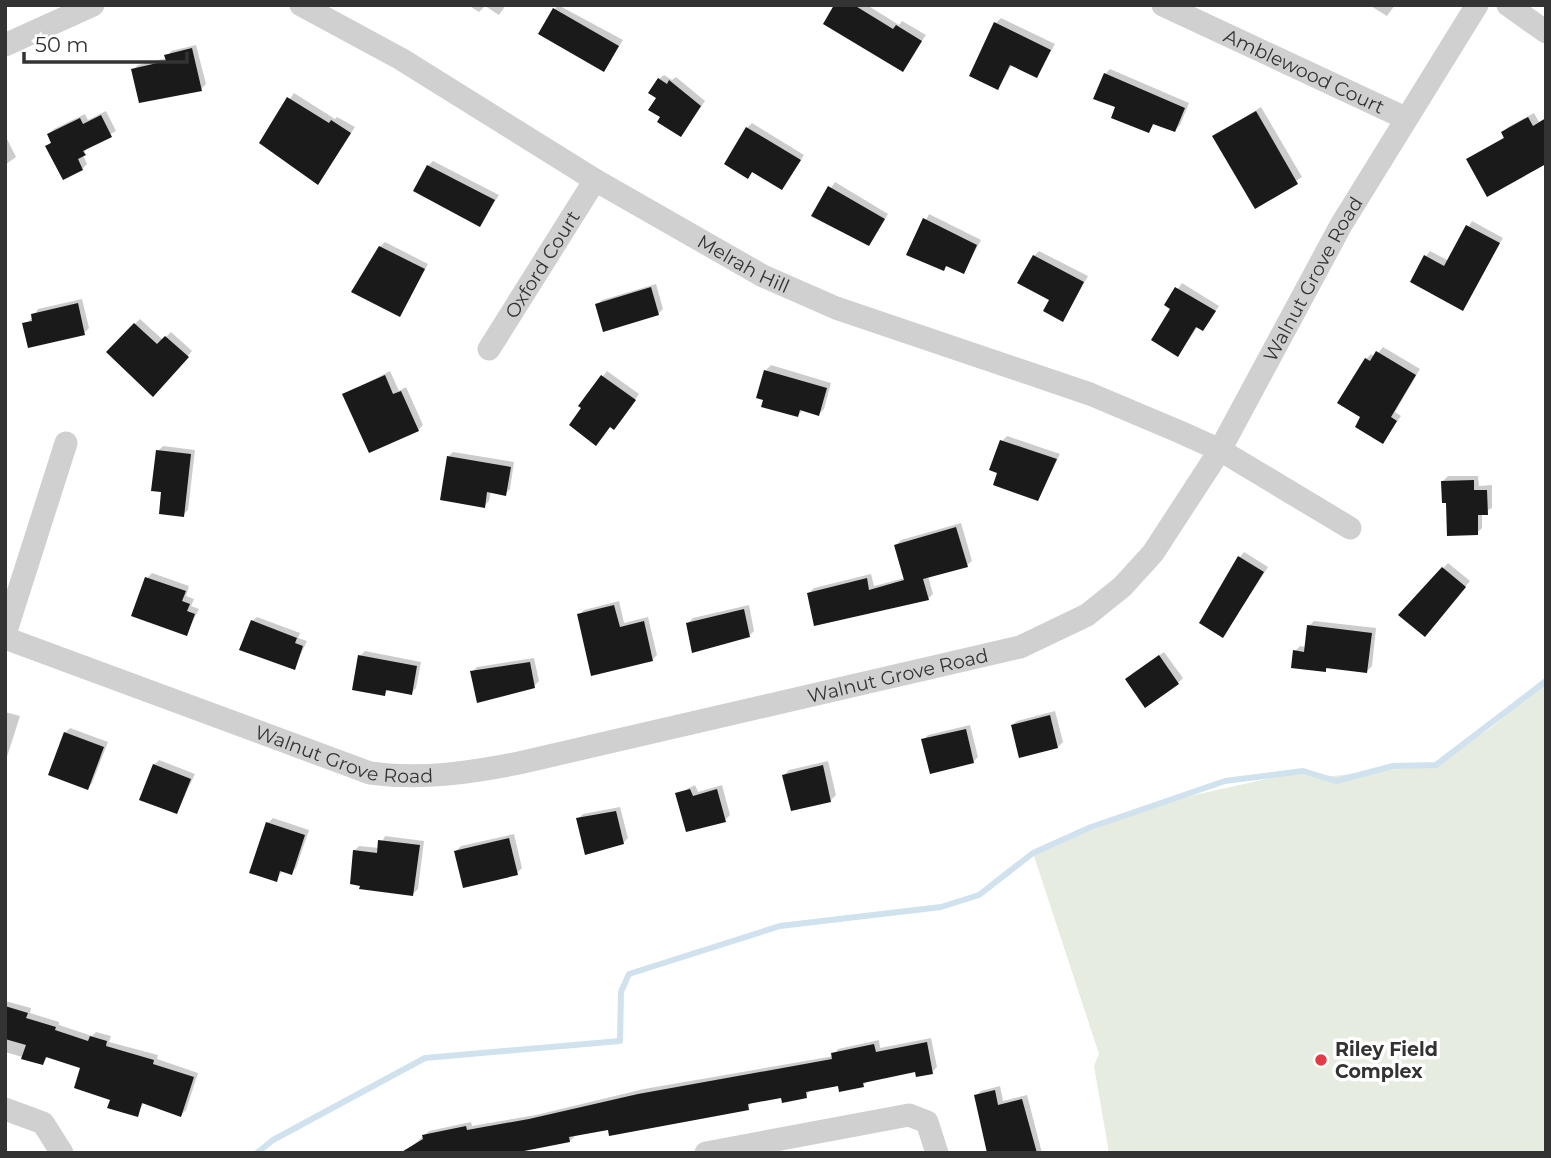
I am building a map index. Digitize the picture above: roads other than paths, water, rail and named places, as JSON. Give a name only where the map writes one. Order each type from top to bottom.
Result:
[{"type":"street","points":[[5,45],[93,5]]},
{"type":"street","name":"Melrah Hill","points":[[301,5],[401,58],[595,180],[763,276],[824,302],[1090,394],[1220,450],[1350,528]]},
{"type":"street","name":"Amblewood Court","points":[[1164,5],[1405,118]]},
{"type":"street","name":"Walnut Grove Road","points":[[5,636],[370,773],[399,777],[478,771],[1020,647],[1048,636],[1087,615],[1122,587],[1153,552],[1220,450],[1341,225],[1477,5]]},
{"type":"street","points":[[1508,5],[1546,32]]},
{"type":"street","name":"Oxford Court","points":[[489,349],[595,180]]},
{"type":"street","points":[[5,636],[66,443]]},
{"type":"street","points":[[5,1109],[43,1123],[62,1153]]},
{"type":"street","points":[[706,1153],[909,1115],[927,1122],[937,1153]]},
{"type":"waterway","points":[[257,1153],[273,1140],[425,1058],[620,1041],[621,992],[629,974],[780,926],[941,907],[979,895],[1033,853],[1091,827],[1225,781],[1303,771],[1336,781],[1393,766],[1436,765],[1546,681]]},
{"type":"place","name":"Riley Field Complex","points":[[1321,1060]]}]
